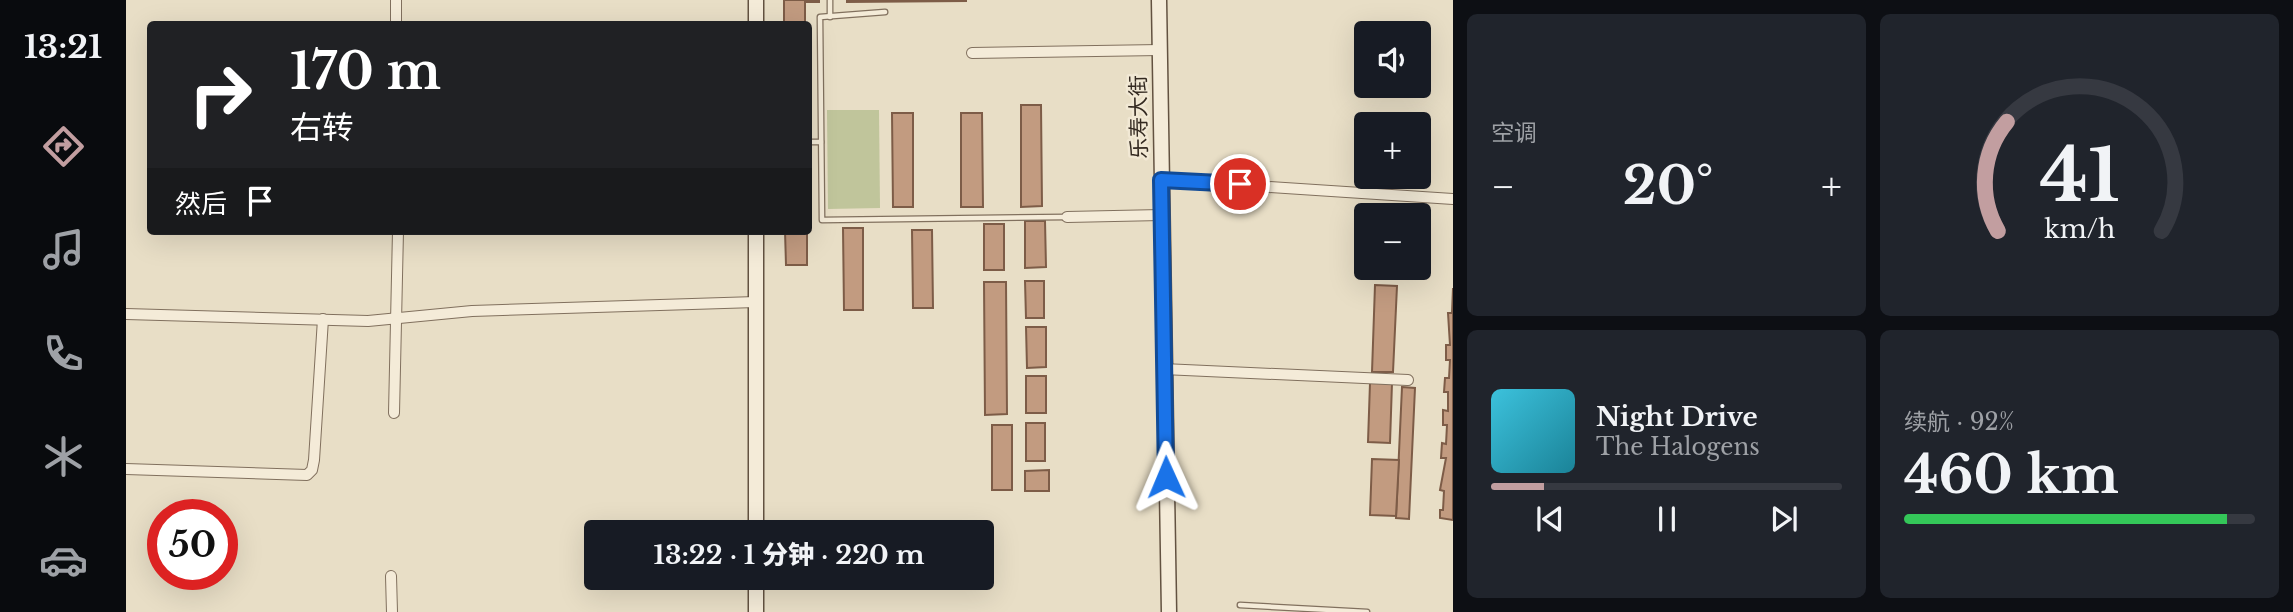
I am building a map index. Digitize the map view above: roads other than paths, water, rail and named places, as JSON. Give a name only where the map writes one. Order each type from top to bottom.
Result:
[{"type":"main road","points":[[756,0],[756,21]]},
{"type":"main road","name":"乐寿大街","points":[[1159,0],[1169,612]]},
{"type":"main road","points":[[756,235],[756,520]]},
{"type":"main road","points":[[756,590],[756,612]]},
{"type":"street","points":[[396,0],[396,21]]},
{"type":"street","points":[[972,53],[1160,50]]},
{"type":"street","points":[[1161,180],[1453,199]]},
{"type":"street","points":[[1067,217],[1161,215]]},
{"type":"street","points":[[394,413],[398,235]]},
{"type":"street","points":[[126,314],[395,319],[472,311],[756,302]]},
{"type":"street","points":[[126,469],[307,475],[313,470],[323,319]]},
{"type":"street","points":[[1163,369],[1408,380]]},
{"type":"street","points":[[391,576],[392,612]]},
{"type":"lane","points":[[830,0],[830,16]]},
{"type":"lane","points":[[885,12],[820,17],[822,220],[1067,217]]},
{"type":"lane","points":[[812,142],[821,142]]},
{"type":"lane","points":[[1240,606],[1367,612]]}]
